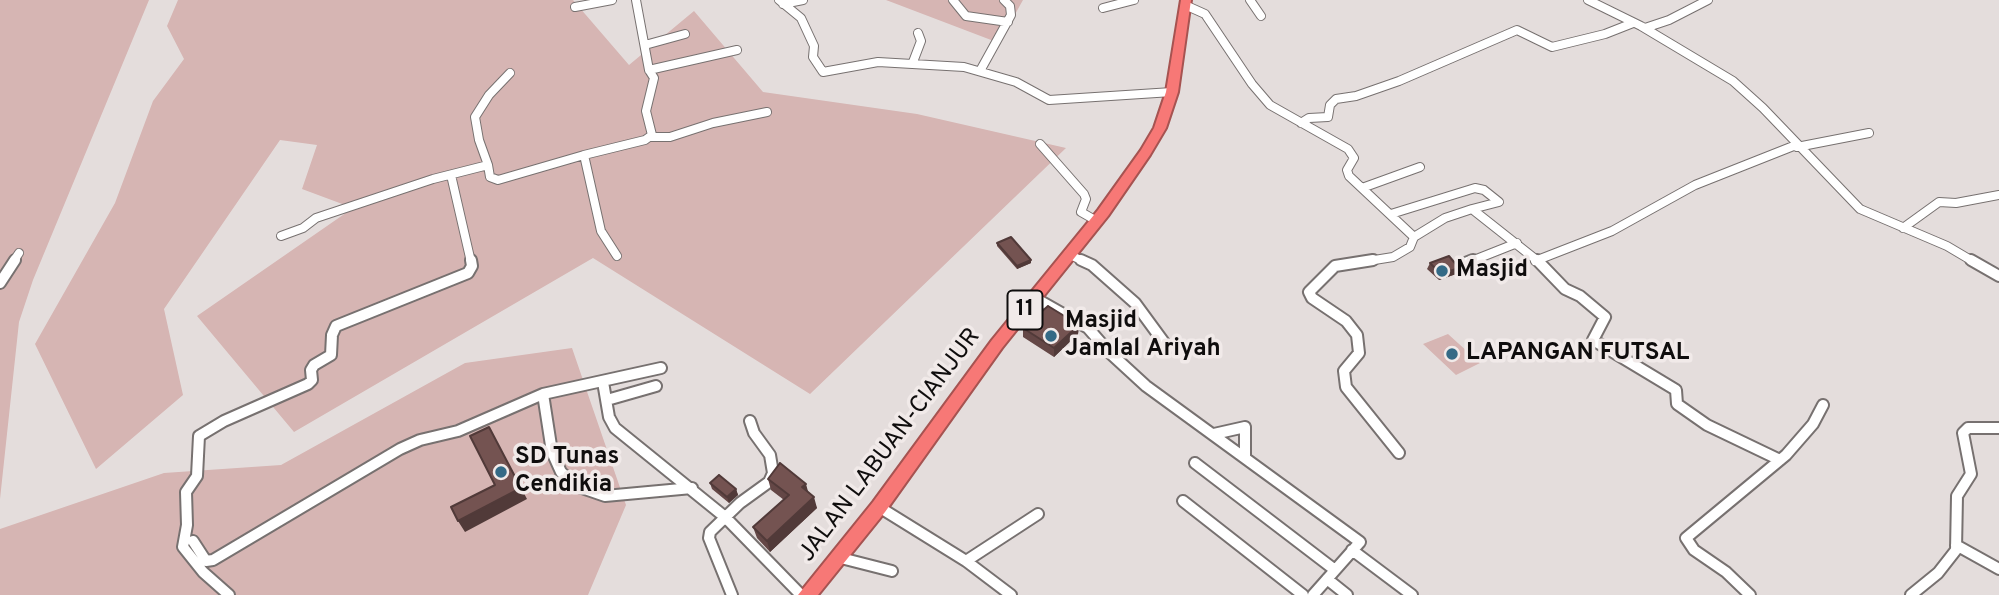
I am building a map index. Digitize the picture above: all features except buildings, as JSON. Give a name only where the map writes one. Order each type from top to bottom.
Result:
[{"type":"highway","name":"JALAN LABUAN-CIANJUR","points":[[807,595],[879,507],[997,344],[1096,220],[1146,152],[1160,128],[1172,92],[1185,3]]},
{"type":"street","points":[[575,7],[612,0]]},
{"type":"street","points":[[636,0],[649,70],[654,78],[646,111],[651,137]]},
{"type":"street","points":[[781,2],[803,0]]},
{"type":"street","points":[[953,0],[966,16],[1008,22]]},
{"type":"street","points":[[980,71],[1012,11],[1004,0]]},
{"type":"street","points":[[1103,8],[1135,0]]},
{"type":"street","points":[[1250,0],[1262,16]]},
{"type":"street","points":[[1588,0],[1645,28],[1734,81],[1860,209],[1947,246],[1999,276]]},
{"type":"street","points":[[1645,28],[1670,20],[1708,0]]},
{"type":"street","points":[[781,2],[802,18],[814,46],[813,57],[821,71],[878,62],[964,66],[996,79],[1016,82],[1049,100],[1172,92]]},
{"type":"street","points":[[1185,3],[1205,14],[1251,85],[1270,105],[1352,152],[1354,158],[1347,170],[1362,188],[1414,237]]},
{"type":"street","points":[[1301,123],[1309,118],[1328,117],[1330,104],[1336,99],[1356,96],[1399,81],[1517,30],[1552,47],[1605,34],[1633,23]]},
{"type":"street","points":[[913,62],[921,41],[918,33]]},
{"type":"street","points":[[645,45],[685,34]]},
{"type":"street","points":[[649,70],[737,50]]},
{"type":"street","points":[[510,73],[489,95],[475,117],[490,177],[498,180],[651,137],[675,136],[713,123],[767,112]]},
{"type":"street","points":[[1535,261],[1612,231],[1695,185],[1797,146],[1869,133]]},
{"type":"street","points":[[1040,144],[1084,194],[1086,199],[1081,212],[1096,220]]},
{"type":"street","points":[[584,155],[601,231],[617,256]]},
{"type":"street","points":[[281,236],[323,216],[433,179],[488,165]]},
{"type":"street","points":[[1362,188],[1420,167]]},
{"type":"street","points":[[229,595],[203,572],[183,547],[187,525],[186,492],[197,476],[199,436],[233,417],[308,384],[312,380],[311,370],[314,365],[331,355],[332,335],[336,326],[468,274],[472,266],[451,176]]},
{"type":"street","points":[[1391,214],[1475,188],[1481,188],[1499,202],[1445,218],[1414,237],[1410,247],[1393,257],[1335,266],[1308,292],[1312,298],[1346,321],[1357,335],[1359,353],[1344,371],[1346,387],[1399,453]]},
{"type":"street","points":[[1903,228],[1939,202],[1956,203],[1999,195]]},
{"type":"street","points":[[1472,209],[1517,243],[1554,275],[1565,289],[1580,296],[1605,317],[1594,340],[1597,343],[1676,390],[1677,404],[1707,425],[1780,460]]},
{"type":"street","points":[[1463,264],[1517,243]]},
{"type":"street","points":[[0,283],[19,253]]},
{"type":"street","points":[[1068,254],[1092,265],[1118,287],[1135,303],[1168,348]]},
{"type":"street","points":[[1034,298],[1088,328],[1109,352],[1146,386],[1360,542],[1313,595]]},
{"type":"street","points":[[193,541],[206,561],[213,560],[400,449],[420,440],[458,431],[543,394],[662,368]]},
{"type":"street","points":[[603,382],[609,417],[615,428],[725,517],[801,595]]},
{"type":"street","points":[[607,400],[656,386]]},
{"type":"street","points":[[543,394],[556,463],[576,486],[605,496],[692,488]]},
{"type":"street","points":[[1750,595],[1726,572],[1694,550],[1686,538],[1780,460],[1813,424],[1823,405]]},
{"type":"street","points":[[732,595],[709,538],[710,533],[725,517],[769,482],[773,473],[770,455],[754,433],[750,421]]},
{"type":"street","points":[[1214,434],[1245,426],[1245,457]]},
{"type":"street","points":[[1911,595],[1938,573],[1956,550],[1957,496],[1971,474],[1963,433],[1968,428],[1999,428]]},
{"type":"street","points":[[1195,463],[1331,575],[1347,595]]},
{"type":"street","points":[[1183,501],[1303,595]]},
{"type":"street","points":[[879,507],[966,561],[1011,595]]},
{"type":"street","points":[[966,561],[1038,514]]},
{"type":"street","points":[[1956,545],[1999,569]]},
{"type":"street","points":[[1353,550],[1412,595]]},
{"type":"street","points":[[837,557],[892,571]]},
{"type":"shaded area","points":[[0,0],[149,0],[33,280],[19,322],[0,499]]},
{"type":"shaded area","points":[[178,0],[573,0],[629,65],[694,11],[763,92],[917,114],[1066,148],[810,394],[593,258],[294,432],[197,316],[353,208],[302,189],[317,145],[280,140],[164,309],[183,395],[96,469],[35,344],[115,203],[153,101],[184,59],[167,26]]},
{"type":"shaded area","points":[[886,0],[1023,0],[999,43]]},
{"type":"shaded area","name":"LAPANGAN FUTSAL","points":[[1448,334],[1480,363],[1456,375],[1423,344]]},
{"type":"shaded area","points":[[572,348],[626,505],[588,595],[0,595],[0,529],[164,473],[281,465],[465,363]]},
{"type":"place","name":"Masjid","points":[[1442,271]]},
{"type":"place","name":"Masjid Jamlal Ariyah","points":[[1051,336]]},
{"type":"place","name":"LAPANGAN FUTSAL","points":[[1452,354]]},
{"type":"place","name":"SD Tunas Cendikia","points":[[501,472]]}]
